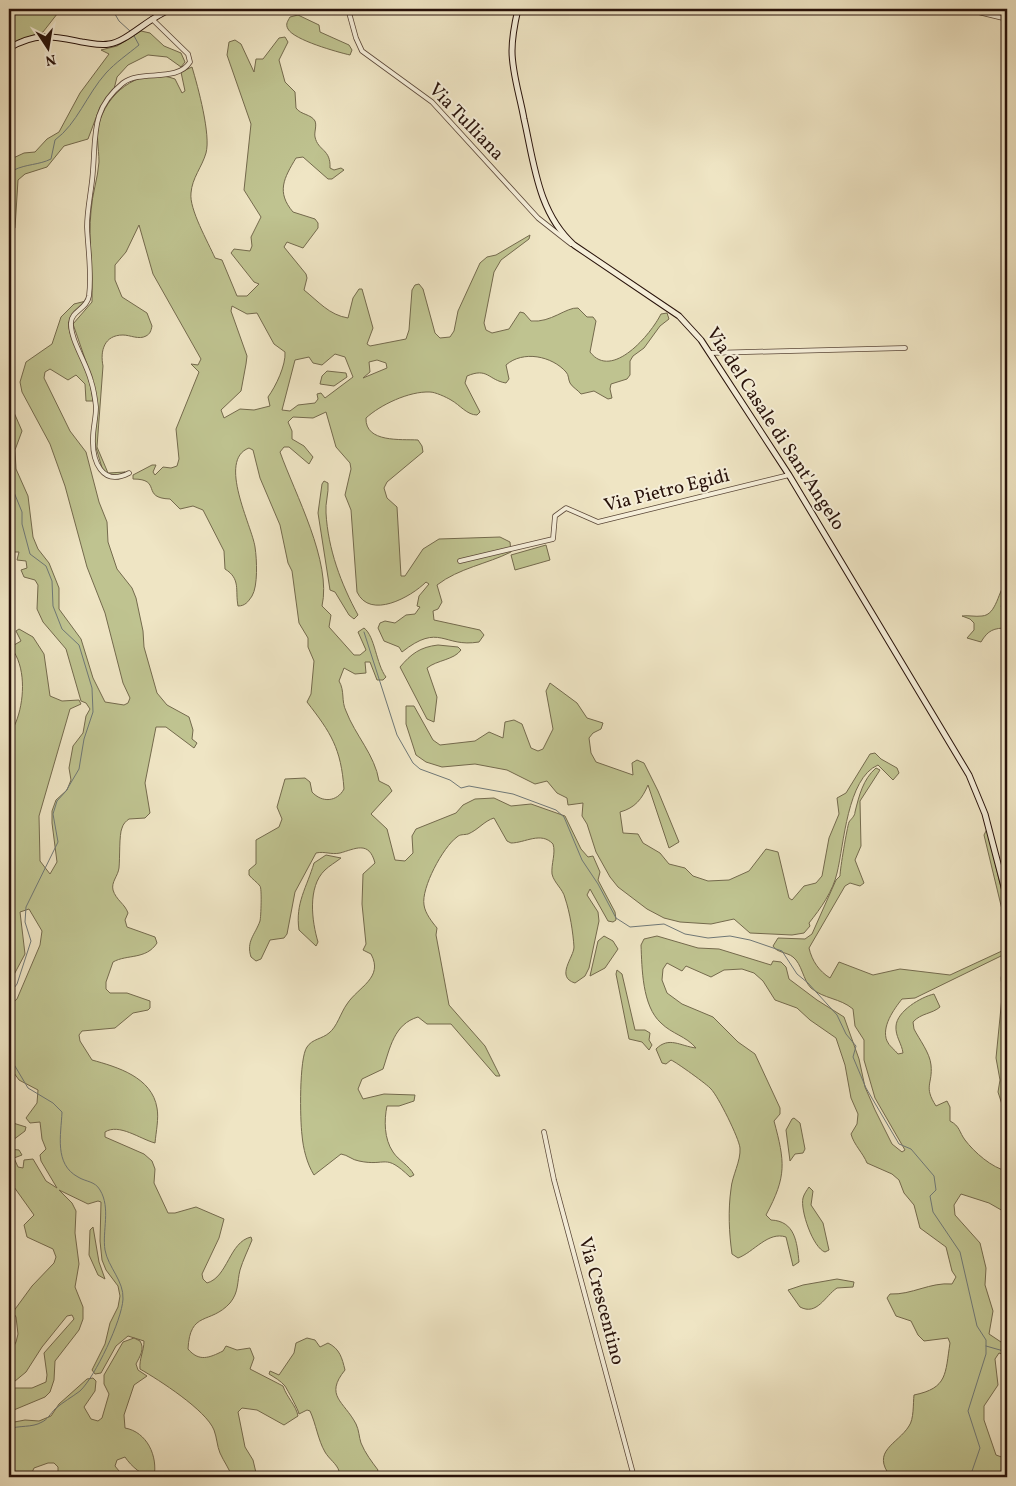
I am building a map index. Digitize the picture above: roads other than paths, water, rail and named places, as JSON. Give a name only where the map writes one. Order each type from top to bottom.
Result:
[{"type":"main road","points":[[9,48],[42,35],[58,36],[104,45],[112,44],[172,9]]},
{"type":"main road","name":"Via del Casale di Sant'Angelo","points":[[518,9],[512,42],[513,65],[544,202],[556,224],[578,248],[679,316],[697,333],[789,475],[968,775],[985,814],[1007,898]]},
{"type":"main road","points":[[1007,1054],[1007,1065]]},
{"type":"street","name":"Via Tulliana","points":[[348,9],[362,51],[429,99],[540,220],[564,240],[578,248]]},
{"type":"street","points":[[966,9],[1007,19]]},
{"type":"street","points":[[129,474],[118,478],[109,477],[103,473],[98,464],[92,439],[95,397],[86,362],[73,334],[71,324],[74,315],[87,304],[89,296],[87,220],[93,170],[94,127],[99,114],[110,97],[127,80],[173,72],[190,62],[188,54],[152,19]]},
{"type":"street","points":[[710,353],[904,348]]},
{"type":"street","name":"Via Pietro Egidi","points":[[460,561],[553,539],[554,516],[566,508],[570,508],[593,522],[600,522],[789,475]]},
{"type":"street","name":"Via Crescentino","points":[[544,1132],[554,1180],[634,1477]]},
{"type":"waterway","points":[[112,9],[119,21],[130,31]]},
{"type":"waterway","points":[[9,219],[12,211],[14,170],[51,159],[55,140],[70,126],[99,81],[113,66],[139,45],[133,34]]},
{"type":"waterway","points":[[9,422],[13,434],[9,442]]},
{"type":"waterway","points":[[9,480],[22,512],[22,524],[30,554],[46,566],[52,581],[53,606],[62,629],[79,645],[92,688],[93,712],[84,739],[79,769],[66,791],[57,801],[53,814],[58,842],[26,907],[25,922],[31,941],[17,984],[9,995]]},
{"type":"waterway","points":[[1001,606],[1007,598]]},
{"type":"waterway","points":[[364,632],[397,735],[413,763],[420,769],[450,780],[461,788],[469,786],[513,794],[556,810],[564,817],[582,860],[598,884],[616,918],[630,927],[664,924],[685,934],[708,938],[730,936],[750,940],[782,951],[797,974],[808,983],[837,1015],[846,1034],[856,1046],[853,1057],[866,1088],[899,1144],[911,1149],[934,1176],[936,1190],[930,1196],[933,1212],[960,1252],[977,1326],[986,1340],[986,1354],[968,1411],[980,1448],[970,1477]]},
{"type":"waterway","points":[[9,1056],[28,1088],[53,1103],[62,1112],[60,1139],[65,1165],[78,1177],[93,1183],[100,1190],[106,1212],[105,1250],[123,1292],[121,1308],[113,1334],[86,1384],[80,1391],[58,1406],[44,1421],[34,1425],[9,1429]]},
{"type":"waterway","points":[[986,1346],[1007,1352]]}]
